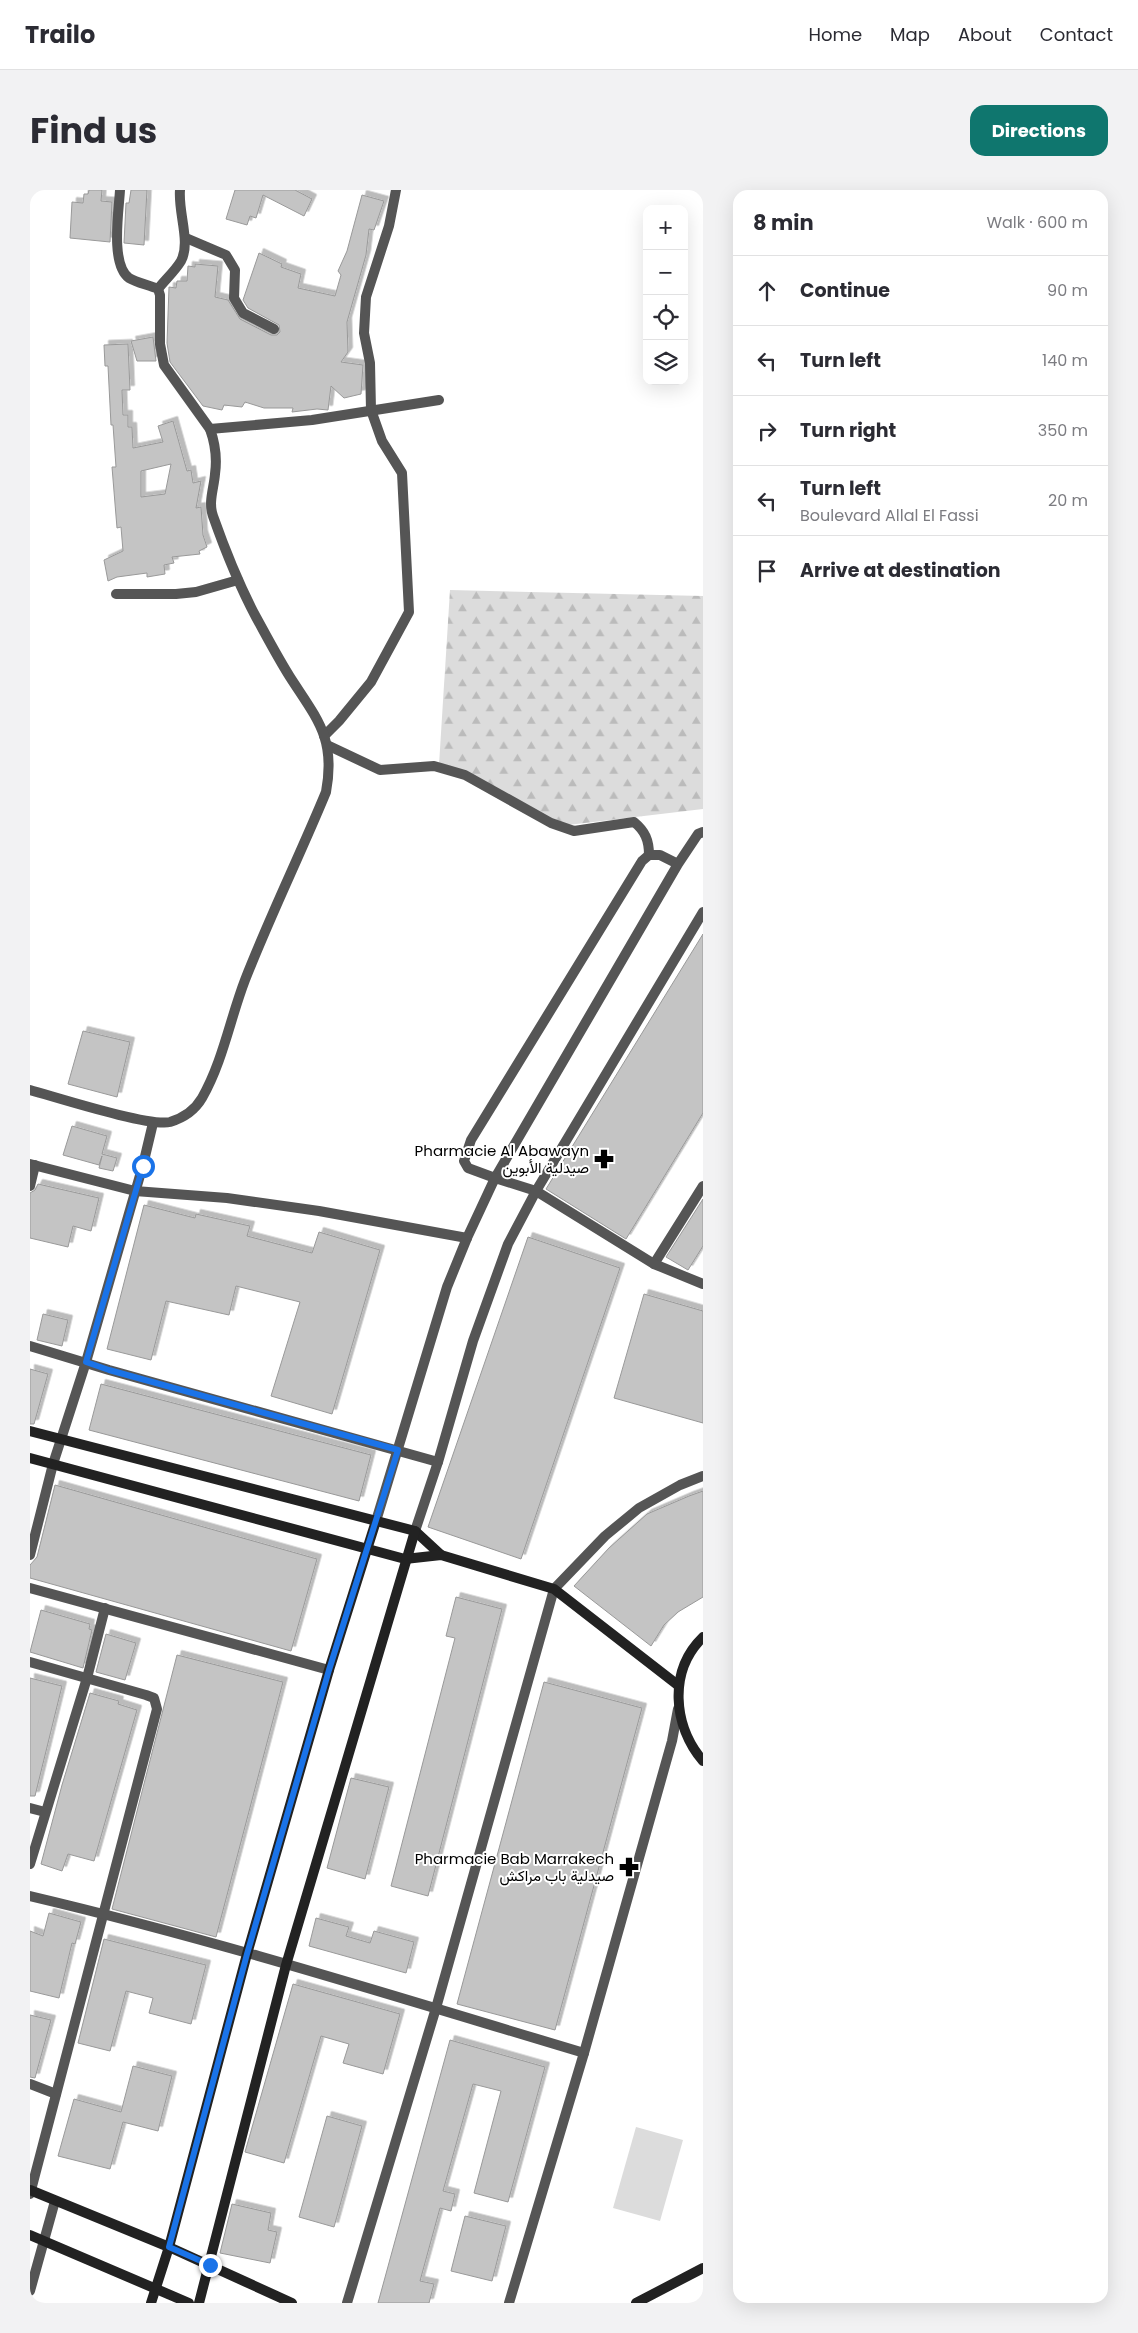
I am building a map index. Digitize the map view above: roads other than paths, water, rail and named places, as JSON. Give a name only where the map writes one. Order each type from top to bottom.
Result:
[{"type":"street","points":[[30,1090],[153,1123],[170,1122],[188,1114],[197,1107],[204,1096],[227,1040],[244,983],[263,934],[326,792],[330,770],[325,740],[316,716],[289,676],[238,580],[212,514],[215,473],[214,441],[210,429],[164,365],[160,344],[160,295],[158,289],[129,277],[123,268],[117,246],[120,190]]},
{"type":"street","points":[[158,289],[180,262],[185,250],[186,238],[181,223],[180,190]]},
{"type":"street","points":[[325,740],[371,682],[409,612],[402,473],[382,441],[371,410],[370,363],[364,333],[366,297],[388,226],[396,190]]},
{"type":"street","points":[[186,238],[226,255],[235,270],[234,298],[243,312],[274,329]]},
{"type":"street","points":[[210,429],[312,420],[438,400]]},
{"type":"street","points":[[116,594],[196,592],[238,580]]},
{"type":"street","points":[[325,740],[380,770],[434,766],[465,775],[551,823],[574,831],[634,822],[641,828],[649,842],[649,855]]},
{"type":"street","points":[[151,2303],[169,2247],[247,1954],[329,1670],[398,1450],[432,1330],[467,1238],[495,1178],[678,864],[698,834],[703,832]]},
{"type":"street","points":[[678,864],[660,855],[649,855],[642,861],[471,1140],[464,1161],[468,1168],[536,1191],[654,1264],[703,1284]]},
{"type":"street","points":[[199,2303],[286,1965],[405,1559],[438,1462],[473,1341],[491,1289],[508,1244],[536,1191],[703,912]]},
{"type":"street","points":[[30,1555],[53,1464],[86,1362],[153,1123]]},
{"type":"street","points":[[30,1186],[33,1165],[135,1191],[198,1194],[236,1199],[319,1211],[467,1238]]},
{"type":"street","points":[[654,1264],[703,1186]]},
{"type":"street","points":[[30,1346],[438,1462]]},
{"type":"street","points":[[30,1432],[415,1531],[441,1555]]},
{"type":"street","points":[[30,1458],[405,1559],[441,1555],[554,1589],[678,1686]]},
{"type":"street","points":[[347,2303],[436,2008],[554,1589],[605,1536],[638,1508],[680,1485],[703,1476]]},
{"type":"street","points":[[30,1588],[329,1670]]},
{"type":"street","points":[[30,1864],[87,1678],[105,1608]]},
{"type":"street","points":[[510,2303],[584,2053],[672,1741],[678,1705],[678,1686],[686,1659],[703,1637]]},
{"type":"street","points":[[30,1662],[146,1695],[156,1702],[155,1717],[105,1914],[30,2192],[169,2247],[292,2303]]},
{"type":"street","points":[[678,1705],[687,1738],[703,1761]]},
{"type":"street","points":[[30,1808],[45,1812]]},
{"type":"street","points":[[30,1896],[105,1914],[286,1965],[584,2053]]},
{"type":"street","points":[[30,2084],[56,2094]]},
{"type":"street","points":[[30,2291],[55,2201]]},
{"type":"street","points":[[30,2235],[189,2303]]},
{"type":"street","points":[[636,2303],[703,2268]]},
{"type":"place","name":"Pharmacie Al Abawayn صيدلية الأبوين","points":[[604,1159]]},
{"type":"place","name":"Pharmacie Bab Marrakech صيدلية باب مراكش","points":[[629,1867]]}]
